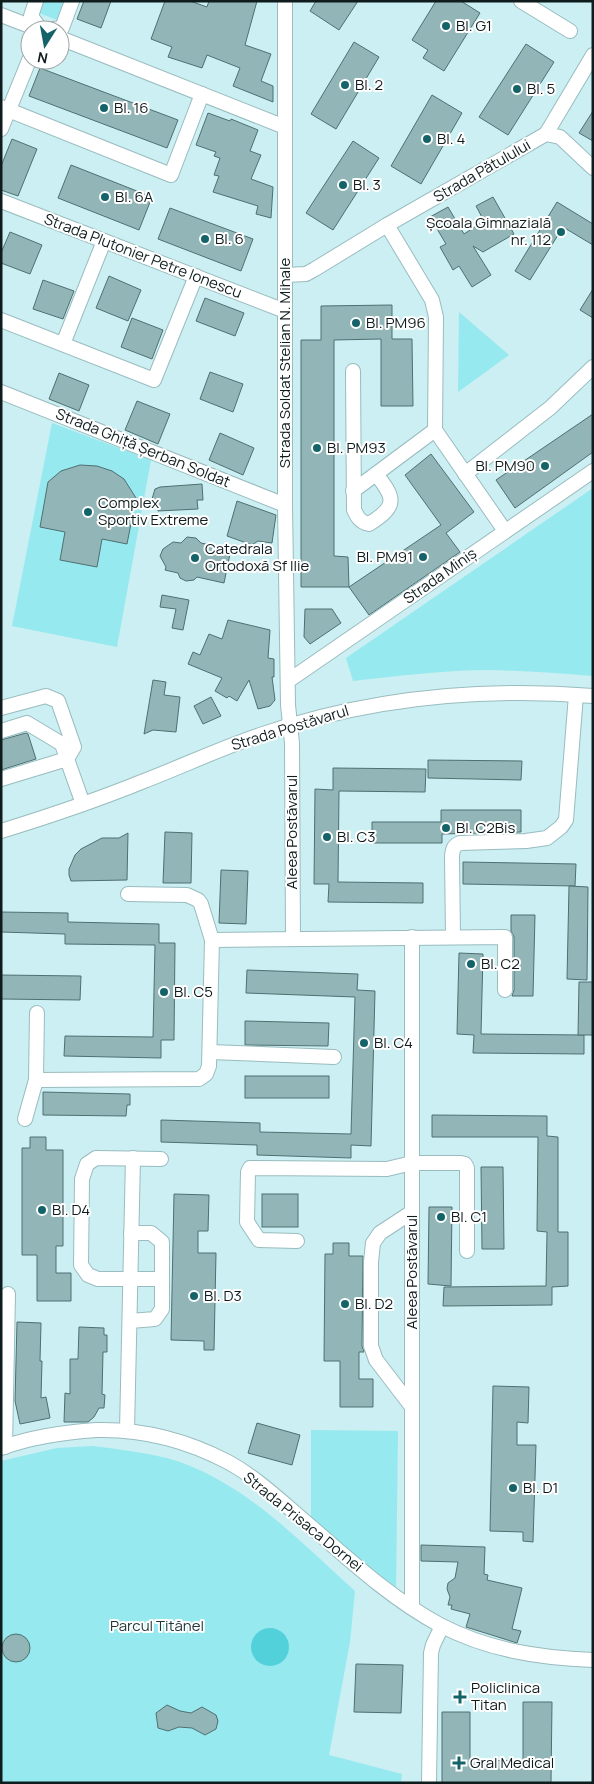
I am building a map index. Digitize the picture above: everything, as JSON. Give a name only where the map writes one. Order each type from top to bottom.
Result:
[{"type":"street","points":[[34,20],[31,16],[36,1]]},
{"type":"street","points":[[65,20],[72,1]]},
{"type":"street","name":"Strada Soldat Stelian N. Mihale","points":[[285,1],[285,505],[290,725]]},
{"type":"street","points":[[521,1],[570,31]]},
{"type":"street","points":[[1,15],[20,22]]},
{"type":"street","points":[[70,42],[285,127]]},
{"type":"street","points":[[546,134],[593,55]]},
{"type":"street","points":[[1,128],[5,109],[24,70]]},
{"type":"street","points":[[5,109],[171,175],[202,94]]},
{"type":"street","name":"Strada Pătulului","points":[[286,275],[306,274],[387,225],[546,134],[560,137],[593,168]]},
{"type":"street","name":"Strada Plutonier Petre Ionescu","points":[[1,201],[285,311]]},
{"type":"street","points":[[387,225],[432,300],[436,317],[435,430],[504,531]]},
{"type":"street","points":[[63,344],[104,241]]},
{"type":"street","points":[[1,320],[154,380],[196,276]]},
{"type":"street","points":[[465,474],[550,408],[593,367]]},
{"type":"street","points":[[353,371],[354,510],[362,522],[369,524],[388,509],[391,500],[388,490],[376,474]]},
{"type":"street","name":"Strada Ghiță Șerban Soldat","points":[[1,392],[285,505]]},
{"type":"street","points":[[353,491],[435,430]]},
{"type":"street","name":"Strada Miniș","points":[[288,681],[593,471]]},
{"type":"street","name":"Strada Postăvarul","points":[[1,831],[146,781],[237,743],[290,725],[351,709],[391,701],[428,697],[515,692],[593,696]]},
{"type":"street","points":[[453,937],[452,856],[455,845],[548,838],[561,828],[566,820],[576,695]]},
{"type":"street","points":[[1,708],[46,696],[58,701],[74,747],[67,759],[1,779]]},
{"type":"street","points":[[1,730],[26,723],[62,744],[82,804]]},
{"type":"street","name":"Aleea Postăvarul","points":[[290,725],[292,743],[293,939]]},
{"type":"street","points":[[36,1080],[199,1079],[206,1074],[209,1066],[210,1052],[212,940],[201,904],[194,897],[187,895],[128,894]]},
{"type":"street","name":"Aleea Postăvarul","points":[[412,937],[412,1607]]},
{"type":"street","points":[[212,940],[505,937],[505,990]]},
{"type":"street","points":[[25,1119],[36,1080],[37,1013]]},
{"type":"street","points":[[210,1052],[334,1057]]},
{"type":"street","points":[[161,1159],[96,1158],[87,1164],[82,1179],[81,1265],[88,1274],[98,1279],[162,1279]]},
{"type":"street","points":[[127,1431],[133,1158]]},
{"type":"street","points":[[296,1241],[259,1240],[247,1222],[248,1172],[250,1168],[387,1169],[412,1163],[465,1164],[467,1168],[467,1251]]},
{"type":"street","points":[[412,1212],[380,1233],[373,1243],[371,1262],[371,1346],[376,1360],[412,1408]]},
{"type":"street","points":[[130,1321],[155,1319],[162,1309],[162,1242],[151,1233],[131,1233]]},
{"type":"street","points":[[3,1448],[8,1294]]},
{"type":"street","name":"Strada Prisaca Dornei","points":[[3,1448],[60,1434],[85,1431],[127,1431],[183,1443],[230,1463],[263,1486],[384,1588],[442,1626],[468,1638],[503,1650],[541,1657],[593,1660]]},
{"type":"street","points":[[429,1783],[431,1653],[442,1626]]},
{"type":"green space","points":[[44,1],[65,1],[57,20],[39,13]]},
{"type":"green space","points":[[459,312],[509,355],[458,392]]},
{"type":"green space","points":[[52,423],[151,460],[117,647],[12,626]]},
{"type":"green space","points":[[593,488],[593,676],[473,670],[353,681],[346,658]]},
{"type":"green space","points":[[311,1430],[398,1431],[396,1594],[311,1526]]},
{"type":"green space","name":"Parcul Titănel","points":[[92,1446],[139,1452],[167,1458],[194,1468],[220,1481],[245,1496],[291,1532],[355,1591],[350,1642],[329,1755],[402,1774],[401,1783],[1,1783],[1,1461],[57,1448]]},
{"type":"shaded area","points":[[270,1628],[284,1633],[289,1647],[284,1661],[270,1666],[256,1661],[251,1647],[256,1633]]},
{"type":"building","points":[[84,1],[111,1],[101,28],[77,19]]},
{"type":"building","points":[[165,1],[190,1],[207,7],[209,1],[257,1],[245,45],[271,54],[261,81],[273,86],[273,102],[233,86],[240,68],[207,55],[202,68],[168,57],[172,47],[151,39]]},
{"type":"building","points":[[316,1],[358,1],[339,30],[310,11]]},
{"type":"building","name":"Bl. G1","points":[[436,1],[461,1],[480,13],[444,71],[423,58],[428,50],[412,40]]},
{"type":"building","name":"Bl. 2","points":[[354,42],[379,57],[336,129],[311,114]]},
{"type":"building","name":"Bl. 5","points":[[526,44],[554,62],[508,135],[479,117]]},
{"type":"building","name":"Bl. 16","points":[[39,70],[45,70],[178,120],[167,148],[29,96]]},
{"type":"building","name":"Bl. 4","points":[[432,95],[462,113],[421,184],[391,166]]},
{"type":"building","points":[[593,111],[593,141],[579,133]]},
{"type":"building","points":[[208,113],[230,121],[231,119],[258,130],[250,151],[261,155],[251,179],[273,187],[271,218],[256,214],[258,206],[213,192],[219,176],[214,175],[220,158],[214,156],[216,152],[196,145]]},
{"type":"building","points":[[12,139],[37,149],[18,196],[1,190],[1,166]]},
{"type":"building","name":"Bl. 3","points":[[353,141],[379,158],[333,230],[306,213]]},
{"type":"building","name":"Bl. 6A","points":[[71,165],[152,197],[139,230],[58,198]]},
{"type":"building","points":[[493,197],[514,234],[483,252],[473,246],[491,275],[472,287],[459,266],[453,270],[440,247],[446,244],[430,217],[448,207],[464,234],[484,221],[476,206]]},
{"type":"building","points":[[557,202],[593,224],[593,245],[563,227],[530,280],[515,271]]},
{"type":"building","name":"Bl. 6","points":[[170,208],[253,239],[241,271],[158,239]]},
{"type":"building","points":[[10,232],[42,245],[30,274],[1,263],[1,253]]},
{"type":"building","points":[[109,276],[141,290],[128,321],[96,308]]},
{"type":"building","points":[[43,280],[74,291],[63,319],[33,309]]},
{"type":"building","points":[[593,289],[593,318],[580,310]]},
{"type":"building","points":[[205,298],[244,313],[235,336],[196,321]]},
{"type":"building","points":[[392,305],[392,339],[412,339],[413,406],[381,406],[381,339],[334,340],[334,556],[348,557],[349,587],[301,587],[301,340],[321,340],[321,306]]},
{"type":"building","points":[[132,318],[163,330],[152,359],[121,347]]},
{"type":"building","points":[[210,372],[243,384],[233,412],[200,399]]},
{"type":"building","points":[[59,373],[89,385],[79,411],[49,399]]},
{"type":"building","points":[[137,401],[170,414],[158,444],[125,430]]},
{"type":"building","name":"Bl. PM90","points":[[593,414],[593,452],[515,508],[496,480]]},
{"type":"building","points":[[220,433],[254,448],[243,475],[209,460]]},
{"type":"building","points":[[431,454],[474,512],[446,533],[460,552],[369,615],[349,587],[441,525],[405,475]]},
{"type":"building","name":"Complex Sportiv Extreme","points":[[80,465],[97,466],[112,471],[124,479],[136,498],[127,544],[102,539],[97,567],[60,560],[65,532],[40,527],[48,482],[61,471]]},
{"type":"building","points":[[202,484],[203,500],[197,500],[198,509],[158,511],[157,504],[152,499],[155,489],[160,487]]},
{"type":"building","points":[[237,501],[276,515],[272,543],[258,541],[252,545],[227,536]]},
{"type":"building","name":"Catedrala Ortodoxă Sf Ilie","points":[[187,537],[196,538],[201,543],[231,549],[224,583],[197,577],[194,580],[186,581],[180,578],[178,573],[165,570],[166,567],[160,556],[163,549],[173,542],[181,543]]},
{"type":"building","points":[[162,595],[189,600],[183,630],[172,628],[176,609],[160,607]]},
{"type":"building","points":[[305,609],[332,609],[341,623],[310,644],[304,637]]},
{"type":"building","points":[[228,620],[270,630],[268,658],[274,659],[274,677],[272,677],[275,700],[270,706],[258,709],[249,680],[237,701],[215,691],[222,678],[188,664],[193,652],[200,655],[209,634],[222,639]]},
{"type":"building","points":[[153,680],[166,682],[164,695],[180,697],[176,732],[153,730],[144,734]]},
{"type":"building","points":[[211,697],[221,716],[203,724],[194,706]]},
{"type":"building","points":[[28,734],[36,759],[1,770],[1,740]]},
{"type":"building","points":[[428,760],[522,761],[521,780],[428,778]]},
{"type":"building","name":"Bl. C3","points":[[333,768],[426,769],[425,792],[339,791],[338,882],[423,883],[423,903],[328,902],[329,884],[314,884],[315,789],[333,790]]},
{"type":"building","name":"Bl. C2Bis","points":[[441,810],[521,810],[521,832],[442,834],[442,843],[372,843],[372,822],[441,822]]},
{"type":"building","points":[[165,832],[192,833],[191,883],[163,883]]},
{"type":"building","points":[[128,833],[127,880],[71,881],[69,869],[75,855],[81,849],[102,838],[119,838]]},
{"type":"building","points":[[463,862],[576,864],[575,886],[463,884]]},
{"type":"building","points":[[221,870],[248,871],[246,924],[219,923]]},
{"type":"building","points":[[569,886],[588,887],[587,980],[567,979]]},
{"type":"building","name":"Bl. C5","points":[[1,912],[68,913],[68,922],[159,924],[159,943],[175,943],[174,1040],[161,1040],[161,1058],[64,1056],[65,1036],[153,1037],[155,945],[65,944],[65,934],[1,932]]},
{"type":"building","points":[[511,915],[535,915],[533,996],[512,996],[514,990],[514,937],[511,931]]},
{"type":"building","points":[[459,953],[483,954],[481,1034],[584,1035],[584,1054],[473,1053],[474,1035],[457,1034]]},
{"type":"building","name":"Bl. C4","points":[[247,970],[358,974],[357,990],[375,991],[371,1146],[351,1145],[351,1158],[257,1155],[257,1145],[161,1142],[161,1120],[260,1123],[260,1132],[351,1134],[355,997],[246,993]]},
{"type":"building","points":[[1,975],[81,976],[80,1000],[1,999]]},
{"type":"building","points":[[579,982],[593,982],[593,1035],[578,1035]]},
{"type":"building","points":[[245,1021],[329,1023],[328,1046],[245,1045]]},
{"type":"building","points":[[245,1076],[329,1076],[329,1098],[245,1098]]},
{"type":"building","points":[[43,1092],[130,1094],[130,1105],[127,1105],[126,1116],[43,1115]]},
{"type":"building","name":"Bl. C1","points":[[432,1115],[547,1116],[547,1136],[558,1137],[558,1232],[568,1232],[568,1286],[552,1287],[552,1305],[443,1306],[444,1287],[546,1286],[547,1232],[537,1231],[538,1137],[432,1137]]},
{"type":"building","name":"Bl. D4","points":[[30,1137],[46,1137],[46,1150],[63,1150],[63,1246],[56,1246],[56,1273],[71,1273],[71,1301],[37,1301],[37,1255],[22,1255],[22,1148],[30,1148]]},
{"type":"building","points":[[481,1167],[503,1167],[504,1249],[482,1249]]},
{"type":"building","name":"Bl. D3","points":[[174,1194],[209,1195],[208,1231],[198,1231],[198,1253],[216,1253],[214,1350],[204,1350],[204,1341],[171,1340]]},
{"type":"building","points":[[262,1194],[298,1194],[298,1227],[262,1227]]},
{"type":"building","points":[[429,1207],[452,1207],[451,1286],[428,1284]]},
{"type":"building","name":"Bl. D2","points":[[333,1243],[349,1243],[349,1256],[363,1256],[362,1346],[364,1352],[359,1352],[359,1379],[373,1379],[373,1407],[340,1407],[340,1361],[324,1361],[325,1254],[333,1254]]},
{"type":"building","points":[[17,1322],[41,1323],[41,1398],[46,1397],[50,1418],[20,1424],[15,1401]]},
{"type":"building","points":[[79,1327],[104,1328],[104,1335],[107,1335],[107,1352],[103,1352],[102,1394],[105,1395],[104,1408],[99,1408],[94,1417],[88,1422],[64,1422],[65,1393],[70,1394],[70,1359],[78,1359]]},
{"type":"building","name":"Bl. D1","points":[[493,1386],[529,1387],[528,1423],[517,1422],[517,1445],[536,1445],[533,1542],[523,1541],[523,1532],[490,1531]]},
{"type":"building","points":[[257,1423],[300,1435],[292,1465],[248,1453]]},
{"type":"building","points":[[421,1545],[485,1547],[484,1574],[488,1575],[487,1580],[522,1588],[512,1629],[521,1631],[517,1643],[466,1627],[470,1614],[451,1609],[452,1605],[448,1605],[450,1597],[447,1589],[448,1583],[455,1578],[458,1562],[421,1561]]},
{"type":"building","points":[[16,1634],[26,1638],[30,1648],[26,1658],[16,1662],[6,1658],[2,1648],[6,1638]]},
{"type":"building","points":[[356,1664],[403,1665],[401,1713],[354,1712]]},
{"type":"building","name":"Policlinica Titan","points":[[523,1702],[552,1702],[551,1783],[442,1783],[442,1712],[470,1712],[470,1760],[523,1761]]},
{"type":"building","points":[[167,1705],[180,1711],[191,1713],[202,1707],[216,1715],[218,1721],[216,1729],[205,1735],[192,1728],[179,1727],[168,1731],[158,1728],[156,1713]]},
{"type":"place","name":"Bl. G1","points":[[446,26]]},
{"type":"place","name":"Bl. 2","points":[[345,85]]},
{"type":"place","name":"Bl. 5","points":[[517,89]]},
{"type":"place","name":"Bl. 16","points":[[104,108]]},
{"type":"place","name":"Bl. 4","points":[[427,139]]},
{"type":"place","name":"Bl. 3","points":[[343,185]]},
{"type":"place","name":"Bl. 6A","points":[[105,197]]},
{"type":"place","name":"Școala Gimnazială nr. 112","points":[[561,232]]},
{"type":"place","name":"Bl. 6","points":[[205,239]]},
{"type":"place","name":"Bl. PM96","points":[[356,323]]},
{"type":"place","name":"Bl. PM93","points":[[317,448]]},
{"type":"place","name":"Bl. PM90","points":[[545,466]]},
{"type":"place","name":"Complex Sportiv Extreme","points":[[88,512]]},
{"type":"place","name":"Bl. PM91","points":[[423,557]]},
{"type":"place","name":"Catedrala Ortodoxă Sf Ilie","points":[[195,558]]},
{"type":"place","name":"Bl. C2Bis","points":[[446,828]]},
{"type":"place","name":"Bl. C3","points":[[327,837]]},
{"type":"place","name":"Bl. C2","points":[[471,964]]},
{"type":"place","name":"Bl. C5","points":[[164,992]]},
{"type":"place","name":"Bl. C4","points":[[364,1043]]},
{"type":"place","name":"Bl. D4","points":[[42,1210]]},
{"type":"place","name":"Bl. C1","points":[[441,1217]]},
{"type":"place","name":"Bl. D3","points":[[194,1296]]},
{"type":"place","name":"Bl. D2","points":[[345,1304]]},
{"type":"place","name":"Bl. D1","points":[[513,1488]]},
{"type":"place","name":"Policlinica Titan","points":[[460,1697]]},
{"type":"place","name":"Gral Medical","points":[[459,1763]]}]
